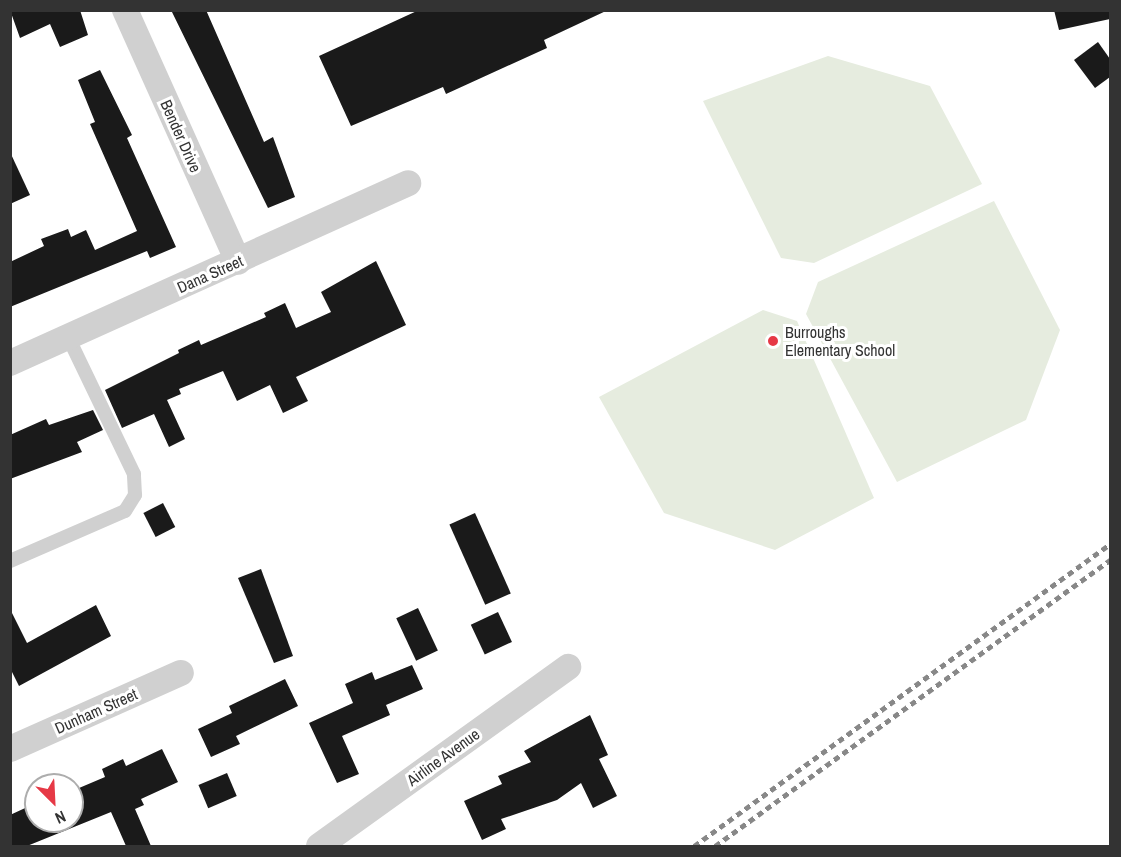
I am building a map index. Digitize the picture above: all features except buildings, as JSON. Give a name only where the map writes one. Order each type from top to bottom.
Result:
[{"type":"street","name":"Bender Drive","points":[[125,10],[238,262]]},
{"type":"street","name":"Dana Street","points":[[10,363],[238,262],[408,183]]},
{"type":"street","name":"Airline Avenue","points":[[319,846],[568,667]]},
{"type":"street","name":"Dunham Street","points":[[10,749],[181,673]]},
{"type":"lane","points":[[10,561],[125,511],[135,495],[134,474],[68,337]]},
{"type":"shaded area","points":[[828,56],[930,86],[982,184],[814,263],[781,258],[703,101]]},
{"type":"shaded area","points":[[994,201],[1060,330],[1026,420],[897,482],[806,314],[818,282]]},
{"type":"shaded area","points":[[763,310],[797,321],[874,498],[775,550],[664,513],[599,397]]},
{"type":"railway","points":[[694,846],[1110,544]]},
{"type":"railway","points":[[715,846],[1110,560]]},
{"type":"place","name":"Burroughs Elementary School","points":[[773,341]]}]
